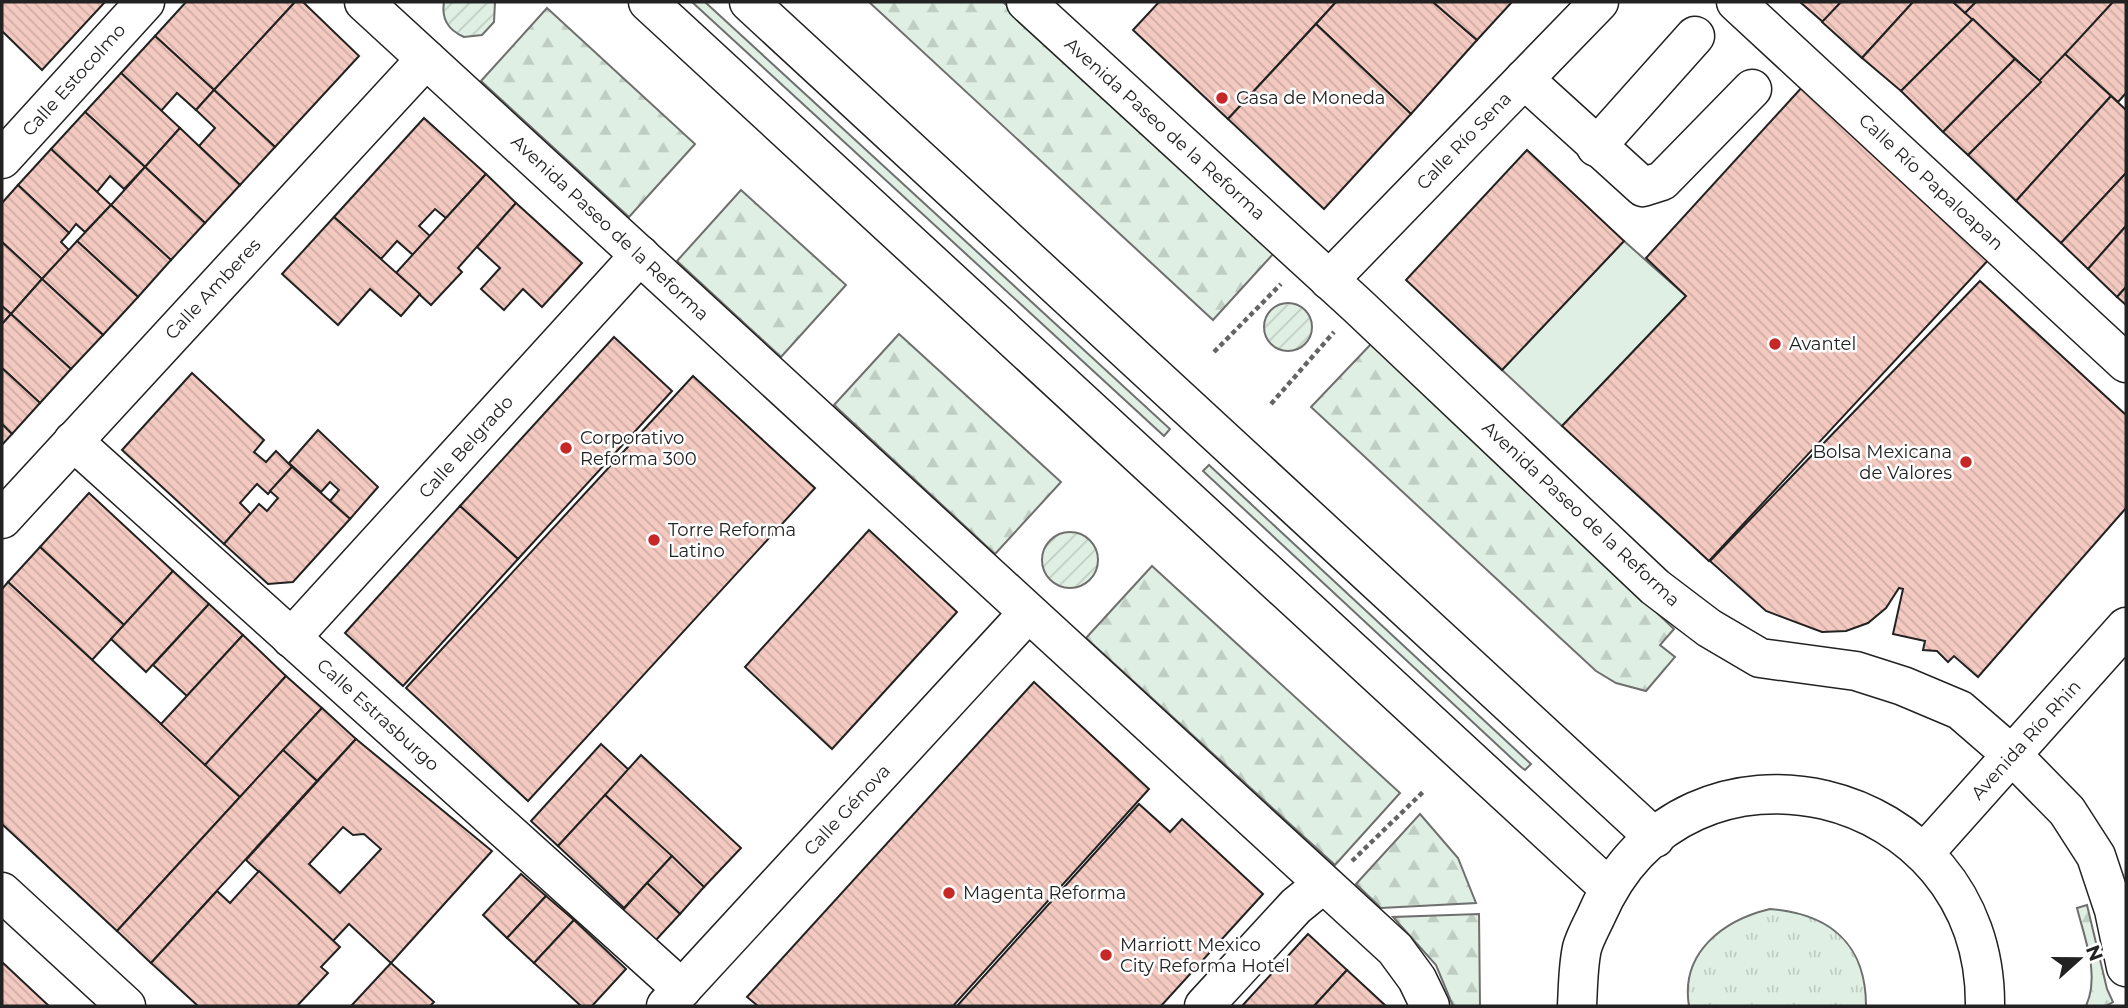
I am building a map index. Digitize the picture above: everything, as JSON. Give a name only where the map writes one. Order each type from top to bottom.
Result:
[{"type":"street","name":"Calle Estocolmo","points":[[2,159],[145,2]]},
{"type":"street","name":"Avenida Paseo de la Reforma","points":[[364,2],[1395,949],[1418,979],[1430,1006]]},
{"type":"street","points":[[648,2],[1609,888]]},
{"type":"street","points":[[749,2],[1655,838]]},
{"type":"street","name":"Avenida Paseo de la Reforma","points":[[1026,2],[1358,306],[1655,587],[1709,628],[1760,658],[1856,671],[1903,686],[1960,710],[2012,755],[2067,811],[2096,856],[2114,910],[2126,967]]},
{"type":"street","name":"Calle Río Sena","points":[[1317,269],[1524,79],[1599,2]]},
{"type":"street","name":"Calle Río Papaloapan","points":[[1737,2],[2126,363]]},
{"type":"street","points":[[1596,147],[1695,36]]},
{"type":"street","name":"Calle Amberes","points":[[2,519],[426,59]]},
{"type":"street","points":[[1524,79],[1637,185],[1656,185],[1752,89]]},
{"type":"street","name":"Calle Belgrado","points":[[291,638],[640,255]]},
{"type":"street","name":"Calle Estrasburgo","points":[[73,442],[291,638],[674,998]]},
{"type":"street","name":"Calle Génova","points":[[674,998],[1028,613]]},
{"type":"street","name":"Avenida Río Rhin","points":[[1925,852],[2126,627]]},
{"type":"street","points":[[1577,1006],[1583,948],[1609,888],[1624,866],[1655,838],[1697,811],[1756,794],[1818,796],[1877,817],[1925,852],[1959,898],[1979,949],[1985,1006]]},
{"type":"street","points":[[1204,1006],[1296,906],[1323,884]]},
{"type":"street","points":[[2,892],[126,1006]]},
{"type":"path","points":[[1214,352],[1317,269]]},
{"type":"path","points":[[1271,404],[1358,306]]},
{"type":"path","points":[[1323,884],[1341,873],[1424,791]]},
{"type":"green space","points":[[444,2],[495,2],[494,22],[482,35],[464,37],[447,23]]},
{"type":"green space","points":[[692,2],[705,2],[1170,429],[1164,436]]},
{"type":"green space","points":[[869,2],[1003,2],[1274,253],[1213,320]]},
{"type":"green space","points":[[547,8],[695,144],[629,217],[481,81]]},
{"type":"green space","points":[[741,190],[846,285],[781,357],[677,261]]},
{"type":"green space","points":[[1624,241],[1686,296],[1562,426],[1502,370]]},
{"type":"green space","points":[[1288,303],[1305,310],[1312,327],[1305,344],[1288,351],[1271,344],[1264,327],[1271,310]]},
{"type":"green space","points":[[899,334],[1061,482],[995,554],[834,405]]},
{"type":"green space","points":[[1372,343],[1674,629],[1660,645],[1675,657],[1646,691],[1616,683],[1596,671],[1311,407]]},
{"type":"green space","points":[[1209,465],[1531,764],[1525,770],[1521,767],[1203,471]]},
{"type":"green space","points":[[1070,532],[1081,534],[1090,540],[1096,549],[1096,571],[1090,580],[1081,586],[1070,588],[1059,586],[1050,580],[1044,571],[1042,560],[1044,549],[1050,540],[1059,534]]},
{"type":"green space","points":[[1152,566],[1400,793],[1335,865],[1086,638]]},
{"type":"green space","points":[[1420,814],[1458,858],[1476,903],[1381,908],[1356,884]]},
{"type":"green space","points":[[2087,905],[2107,989],[2113,1002],[2106,1006],[2086,1006],[2092,982],[2091,970],[2077,908]]},
{"type":"green space","points":[[1770,909],[1810,918],[1840,936],[1859,965],[1866,1006],[1689,1006],[1691,970],[1709,941],[1737,921]]},
{"type":"green space","points":[[1479,914],[1480,1006],[1453,1006],[1436,965],[1393,917]]},
{"type":"building","points":[[2,2],[105,2],[42,70],[2,31]]},
{"type":"building","points":[[186,2],[295,2],[214,90],[155,36]]},
{"type":"building","points":[[295,2],[303,2],[359,56],[275,147],[214,90]]},
{"type":"building","points":[[1159,2],[1336,2],[1228,119],[1133,30]]},
{"type":"building","points":[[1336,2],[1433,2],[1477,40],[1411,114],[1316,24]]},
{"type":"building","points":[[1433,2],[1512,2],[1477,40]]},
{"type":"building","points":[[1800,2],[1841,2],[1823,22]]},
{"type":"building","points":[[1841,2],[1913,2],[1862,58],[1822,22]]},
{"type":"building","points":[[1913,2],[1953,2],[1973,19],[1901,91],[1862,58]]},
{"type":"building","points":[[1953,2],[1976,2],[1965,13]]},
{"type":"building","points":[[1976,2],[2113,2],[2041,82],[1965,13]]},
{"type":"building","points":[[2113,2],[2126,2],[2126,93],[2118,102],[2065,54]]},
{"type":"building","points":[[1973,19],[2015,59],[1943,132],[1901,91]]},
{"type":"building","points":[[1316,24],[1411,114],[1324,209],[1228,119]]},
{"type":"building","points":[[155,36],[214,90],[196,110],[177,93],[161,111],[121,73]]},
{"type":"building","points":[[2065,54],[2111,96],[2016,201],[1968,155]]},
{"type":"building","points":[[2015,59],[2041,82],[1968,155],[1943,132]]},
{"type":"building","points":[[121,73],[180,128],[145,167],[85,112]]},
{"type":"building","name":"Avantel","points":[[1804,85],[1992,256],[1709,561],[1562,426],[1686,296],[1646,258]]},
{"type":"building","points":[[214,90],[275,147],[240,185],[199,146],[215,128],[196,110]]},
{"type":"building","points":[[2111,96],[2126,110],[2126,173],[2061,243],[2016,201]]},
{"type":"building","points":[[85,112],[145,167],[124,189],[110,176],[97,192],[51,149]]},
{"type":"building","points":[[424,118],[486,174],[446,218],[435,209],[419,226],[430,236],[413,255],[397,241],[381,259],[334,217]]},
{"type":"building","points":[[180,128],[240,185],[205,223],[145,167]]},
{"type":"building","points":[[51,149],[111,205],[85,232],[76,224],[69,233],[18,185]]},
{"type":"building","points":[[1527,150],[1624,241],[1502,370],[1406,280]]},
{"type":"building","points":[[145,167],[205,223],[171,260],[111,205]]},
{"type":"building","points":[[2126,173],[2126,226],[2088,269],[2061,243]]},
{"type":"building","points":[[486,174],[516,203],[458,268],[462,272],[431,305],[396,273]]},
{"type":"building","points":[[18,185],[69,233],[61,242],[69,250],[42,279],[2,242],[2,203]]},
{"type":"building","points":[[516,203],[582,263],[542,307],[523,289],[504,310],[481,289],[500,268],[477,247]]},
{"type":"building","points":[[111,205],[171,260],[138,297],[77,241]]},
{"type":"building","points":[[334,217],[420,294],[401,316],[370,289],[338,325],[282,274]]},
{"type":"building","points":[[2126,226],[2126,287],[2117,297],[2088,269]]},
{"type":"building","points":[[77,241],[138,297],[103,335],[42,279]]},
{"type":"building","points":[[2,242],[42,279],[11,314],[2,306]]},
{"type":"building","points":[[42,279],[103,335],[71,369],[11,314]]},
{"type":"building","name":"Bolsa Mexicana de Valores","points":[[1980,281],[2126,415],[2126,508],[1978,677],[1954,656],[1948,662],[1937,651],[1923,650],[1925,641],[1893,634],[1903,589],[1899,588],[1886,608],[1868,623],[1846,631],[1822,632],[1766,611],[1710,561]]},
{"type":"building","points":[[2126,287],[2126,305],[2117,297]]},
{"type":"building","points":[[2,306],[11,314],[2,324]]},
{"type":"building","points":[[11,314],[71,369],[40,403],[2,368],[2,324]]},
{"type":"building","name":"Corporativo Reforma 300","points":[[614,337],[672,391],[518,559],[460,506]]},
{"type":"building","points":[[2,368],[40,403],[12,434],[2,424]]},
{"type":"building","points":[[192,373],[264,440],[254,452],[266,462],[276,451],[292,467],[268,494],[257,484],[240,503],[251,514],[224,544],[122,450]]},
{"type":"building","name":"Torre Reforma Latino","points":[[693,376],[815,488],[528,801],[406,688]]},
{"type":"building","points":[[2,424],[12,434],[2,445]]},
{"type":"building","points":[[318,430],[378,487],[350,519],[330,501],[339,490],[330,482],[321,492],[289,463]]},
{"type":"building","points":[[292,467],[350,519],[293,582],[268,584],[224,544],[259,504],[267,511],[278,498],[270,491]]},
{"type":"building","points":[[89,493],[173,571],[124,625],[40,547]]},
{"type":"building","points":[[460,506],[518,559],[403,686],[345,633]]},
{"type":"building","points":[[869,530],[957,612],[832,749],[745,667]]},
{"type":"building","points":[[40,547],[124,625],[92,660],[8,582]]},
{"type":"building","points":[[173,571],[209,604],[146,672],[111,639]]},
{"type":"building","points":[[8,582],[240,797],[117,931],[2,824],[2,589]]},
{"type":"building","points":[[209,604],[243,635],[187,696],[153,665]]},
{"type":"building","points":[[243,635],[286,676],[205,765],[161,724]]},
{"type":"building","points":[[286,676],[322,708],[240,797],[205,765]]},
{"type":"building","name":"Magenta Reforma","points":[[1034,682],[1149,789],[953,1006],[758,1006],[747,997]]},
{"type":"building","points":[[322,708],[356,739],[317,781],[283,750]]},
{"type":"building","points":[[356,739],[492,851],[391,963],[349,924],[333,941],[246,860]],"holes":[[[343,827],[353,835],[364,834],[381,849],[340,893],[309,864]]]},
{"type":"building","points":[[601,744],[629,770],[558,846],[531,821]]},
{"type":"building","points":[[283,750],[317,781],[151,963],[117,931]]},
{"type":"building","points":[[641,755],[741,848],[704,887],[605,795]]},
{"type":"building","points":[[605,795],[672,856],[624,908],[558,846]]},
{"type":"building","name":"Marriott Mexico City Reforma Hotel","points":[[1139,804],[1170,832],[1182,819],[1263,894],[1161,1006],[957,1006]]},
{"type":"building","points":[[672,856],[704,887],[680,914],[647,883]]},
{"type":"building","points":[[259,871],[340,947],[321,967],[328,973],[297,1006],[198,1006],[151,963],[217,891],[230,903]]},
{"type":"building","points":[[521,874],[546,896],[507,938],[483,915]]},
{"type":"building","points":[[647,883],[680,914],[655,941],[622,911]]},
{"type":"building","points":[[546,896],[574,920],[534,963],[507,938]]},
{"type":"building","points":[[574,920],[626,969],[592,1006],[581,1006],[534,963]]},
{"type":"building","points":[[1308,934],[1347,970],[1314,1006],[1242,1006]]},
{"type":"building","points":[[2,962],[49,1006],[2,1006]]},
{"type":"building","points":[[391,963],[434,1002],[430,1006],[351,1006]]},
{"type":"building","points":[[1347,970],[1386,1006],[1314,1006]]},
{"type":"place","name":"Casa de Moneda","points":[[1222,98]]},
{"type":"place","name":"Avantel","points":[[1775,344]]},
{"type":"place","name":"Corporativo Reforma 300","points":[[566,448]]},
{"type":"place","name":"Bolsa Mexicana de Valores","points":[[1966,462]]},
{"type":"place","name":"Torre Reforma Latino","points":[[654,540]]},
{"type":"place","name":"Magenta Reforma","points":[[949,893]]},
{"type":"place","name":"Marriott Mexico City Reforma Hotel","points":[[1106,955]]}]
